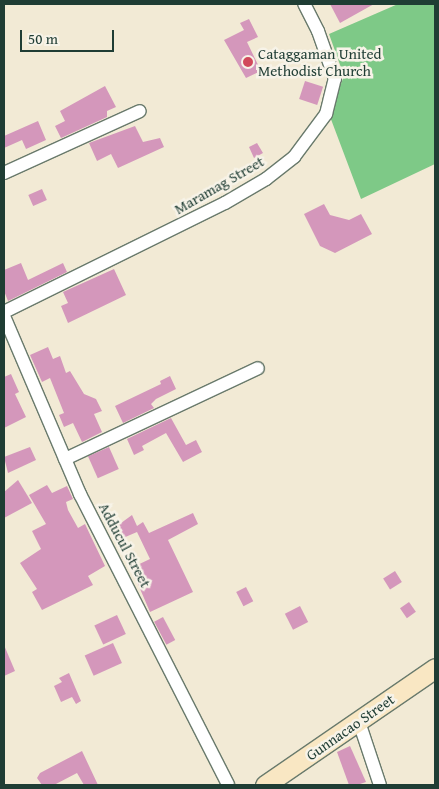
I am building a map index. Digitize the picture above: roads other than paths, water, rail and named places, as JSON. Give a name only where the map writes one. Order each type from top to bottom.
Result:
[{"type":"street","name":"Maramag Street","points":[[4,314],[225,203],[266,179],[294,156],[326,114],[335,79],[318,31],[304,4]]},
{"type":"street","points":[[4,173],[140,111]]},
{"type":"street","name":"Adducul Street","points":[[4,314],[65,459],[228,785]]},
{"type":"street","points":[[65,459],[258,368]]},
{"type":"street","name":"Gunnacao Street","points":[[265,785],[435,668]]},
{"type":"street","points":[[359,722],[380,785]]},
{"type":"place","name":"Cataggaman United Methodist Church","points":[[248,62]]}]
